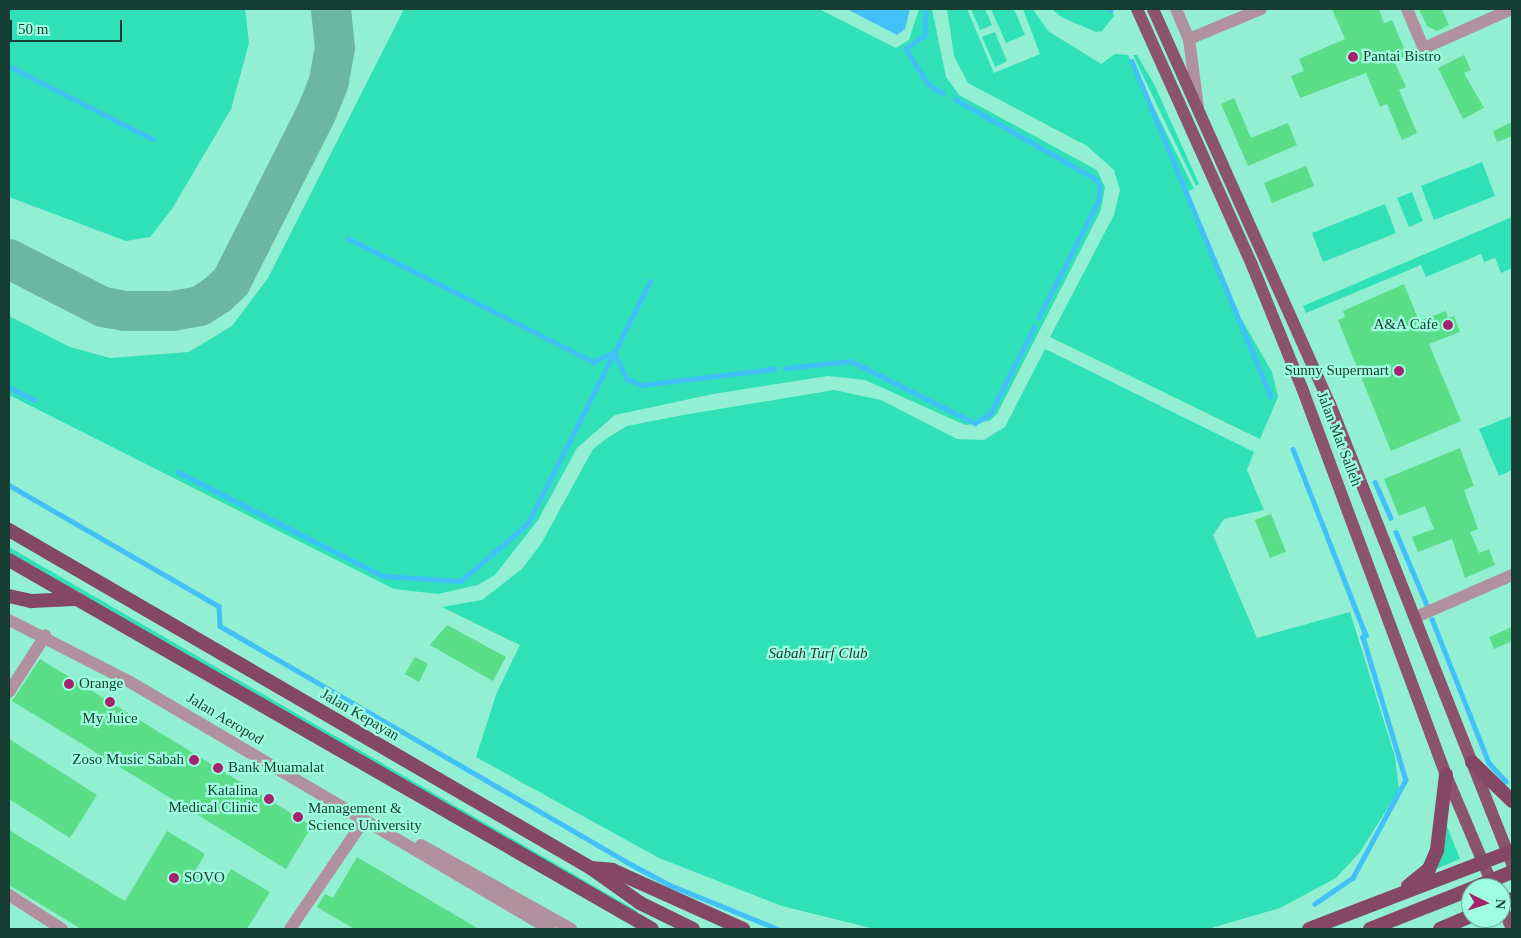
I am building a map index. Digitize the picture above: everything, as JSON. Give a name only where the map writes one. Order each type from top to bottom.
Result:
[{"type":"highway","name":"Jalan Kepayan","points":[[9,530],[591,868],[640,903],[692,929]]},
{"type":"highway","points":[[9,560],[652,929]]},
{"type":"highway","points":[[9,596],[31,602],[76,599]]},
{"type":"highway","points":[[1472,762],[1512,801]]},
{"type":"highway","points":[[1393,896],[1429,869],[1443,824],[1446,776]]},
{"type":"highway","points":[[1308,929],[1393,896],[1511,856]]},
{"type":"highway","points":[[591,868],[612,870],[743,929]]},
{"type":"highway","points":[[1497,878],[1512,872]]},
{"type":"highway","points":[[1370,929],[1461,892]]},
{"type":"highway","points":[[630,916],[646,929]]},
{"type":"highway","points":[[1440,929],[1461,920]]},
{"type":"main road","name":"Jalan Mat Salleh","points":[[1136,9],[1252,265],[1302,388],[1446,776],[1489,878]]},
{"type":"main road","name":"Jalan Mat Salleh","points":[[1153,9],[1330,404],[1511,856]]},
{"type":"street","points":[[1176,9],[1189,39],[1198,107]]},
{"type":"street","points":[[1189,39],[1261,9]]},
{"type":"street","points":[[1408,9],[1425,51],[1512,9]]},
{"type":"street","points":[[1416,617],[1512,575]]},
{"type":"street","name":"Jalan Aeropod","points":[[9,620],[45,636],[550,929]]},
{"type":"street","points":[[9,692],[45,636]]},
{"type":"street","points":[[290,929],[364,820]]},
{"type":"street","points":[[399,841],[417,842],[571,929]]},
{"type":"street","points":[[9,895],[62,929]]},
{"type":"green space","points":[[9,9],[245,9],[249,43],[231,109],[172,209],[150,237],[126,241],[9,197]]},
{"type":"green space","points":[[404,9],[819,9],[896,48],[909,40],[919,9],[932,9],[946,77],[959,95],[1097,170],[1105,187],[1101,210],[997,414],[989,421],[965,425],[865,380],[828,376],[713,394],[615,415],[577,448],[538,520],[495,575],[478,585],[438,594],[394,589],[9,395],[9,316],[70,347],[110,358],[189,352],[232,326],[268,278]]},
{"type":"green space","points":[[947,9],[967,9],[994,73],[1040,54],[1023,9],[1033,9],[1048,31],[1101,64],[1115,54],[1128,55],[1194,189],[1186,191],[1238,313],[1272,372],[1278,397],[1260,439],[1050,337],[1114,215],[1120,190],[1114,170],[1087,146],[968,83],[954,56]]},
{"type":"green space","points":[[971,9],[985,9],[992,25],[980,30]]},
{"type":"green space","points":[[991,9],[1014,9],[1025,35],[1006,43]]},
{"type":"green space","points":[[1052,9],[1111,9],[1114,16],[1102,31],[1096,32],[1061,17]]},
{"type":"green space","points":[[995,32],[1007,61],[995,67],[982,37]]},
{"type":"green space","points":[[1133,55],[1137,55],[1154,84],[1199,184],[1196,186]]},
{"type":"green space","points":[[1482,162],[1495,196],[1434,220],[1421,186]]},
{"type":"green space","points":[[1412,192],[1423,221],[1409,227],[1397,198]]},
{"type":"green space","points":[[1385,204],[1396,233],[1323,262],[1312,233]]},
{"type":"green space","points":[[1512,217],[1512,268],[1501,273],[1495,258],[1484,262],[1481,254],[1426,277],[1421,265],[1306,313],[1303,306]]},
{"type":"green space","name":"Sabah Turf Club","points":[[1045,349],[1254,452],[1247,470],[1264,510],[1224,519],[1213,535],[1257,638],[1350,612],[1395,757],[1399,790],[1360,852],[1336,878],[1280,908],[1208,929],[875,929],[782,906],[659,858],[476,757],[497,692],[520,645],[442,607],[482,600],[522,569],[541,544],[593,449],[609,437],[627,426],[834,390],[881,400],[957,439],[984,440],[1005,427]]},
{"type":"green space","points":[[1512,416],[1512,470],[1499,476],[1479,429]]},
{"type":"green space","points":[[9,547],[637,911],[637,913],[9,552]]},
{"type":"green space","points":[[1441,811],[1460,859],[1424,874]]},
{"type":"water","points":[[847,9],[910,9],[905,29],[897,35]]},
{"type":"building","points":[[1332,9],[1379,9],[1384,23],[1392,20],[1407,55],[1394,61],[1406,87],[1399,90],[1417,133],[1402,140],[1387,104],[1380,107],[1366,73],[1300,98],[1291,76],[1304,71],[1299,59],[1345,39]]},
{"type":"building","points":[[1419,9],[1442,9],[1449,25],[1437,31],[1427,26]]},
{"type":"building","points":[[1464,55],[1471,70],[1464,73],[1484,108],[1463,119],[1438,68]]},
{"type":"building","points":[[1234,98],[1251,138],[1288,123],[1297,145],[1248,166],[1221,104]]},
{"type":"building","points":[[1512,122],[1512,136],[1497,142],[1493,131]]},
{"type":"building","points":[[1306,166],[1314,186],[1272,203],[1264,183]]},
{"type":"building","name":"Sunny Supermart","points":[[1404,284],[1419,321],[1446,311],[1448,318],[1454,316],[1460,332],[1429,344],[1461,421],[1391,451],[1338,320],[1345,317],[1343,311]]},
{"type":"building","points":[[1460,448],[1474,486],[1464,490],[1478,529],[1470,532],[1479,553],[1489,549],[1495,565],[1465,578],[1452,539],[1418,552],[1412,537],[1434,529],[1425,506],[1399,516],[1384,479]]},
{"type":"building","points":[[1271,514],[1286,552],[1270,558],[1255,520]]},
{"type":"building","points":[[447,625],[506,657],[493,681],[430,645]]},
{"type":"building","points":[[1512,627],[1512,641],[1494,649],[1489,637]]},
{"type":"building","points":[[415,657],[428,664],[419,682],[405,674]]},
{"type":"building","points":[[40,659],[312,826],[286,869],[12,701]]},
{"type":"building","points":[[9,739],[97,795],[70,838],[9,799]]},
{"type":"building","name":"SOVO","points":[[9,830],[125,901],[167,831],[205,854],[195,871],[221,886],[231,869],[270,892],[247,929],[81,929],[9,885]]},
{"type":"building","points":[[357,857],[479,929],[354,929],[317,907],[325,894],[333,898]]},
{"type":"waterway","points":[[926,9],[925,36],[906,49],[929,85],[943,93]]},
{"type":"waterway","points":[[1132,61],[1271,396]]},
{"type":"waterway","points":[[9,66],[153,139]]},
{"type":"waterway","points":[[955,99],[1096,179],[1100,186],[1099,201],[1039,317]]},
{"type":"waterway","points":[[348,238],[593,362],[614,352],[627,379],[641,385],[774,369]]},
{"type":"waterway","points":[[178,472],[383,576],[461,581],[528,523],[650,281]]},
{"type":"waterway","points":[[785,368],[851,361],[975,423],[990,414],[1034,327]]},
{"type":"waterway","points":[[9,387],[35,400]]},
{"type":"waterway","points":[[1293,449],[1366,635],[1363,637],[1406,780],[1353,878],[1315,904]]},
{"type":"waterway","points":[[1375,482],[1391,518]]},
{"type":"waterway","points":[[9,485],[219,606],[220,626],[625,861],[670,885],[778,929]]},
{"type":"waterway","points":[[1396,532],[1427,605]]},
{"type":"waterway","points":[[1432,619],[1489,763],[1506,781]]},
{"type":"taxiway","points":[[9,259],[103,307],[126,311],[172,311],[200,306],[217,295],[231,282],[316,114],[329,81],[335,48],[331,9]]},
{"type":"place","name":"Pantai Bistro","points":[[1353,57]]},
{"type":"place","name":"A&A Cafe","points":[[1448,325]]},
{"type":"place","name":"Sunny Supermart","points":[[1399,371]]},
{"type":"place","name":"Orange","points":[[69,684]]},
{"type":"place","name":"My Juice","points":[[110,702]]},
{"type":"place","name":"Zoso Music Sabah","points":[[194,760]]},
{"type":"place","name":"Bank Muamalat","points":[[218,768]]},
{"type":"place","name":"Katalina Medical Clinic","points":[[269,799]]},
{"type":"place","name":"Management & Science University","points":[[298,817]]},
{"type":"place","name":"SOVO","points":[[174,878]]}]
